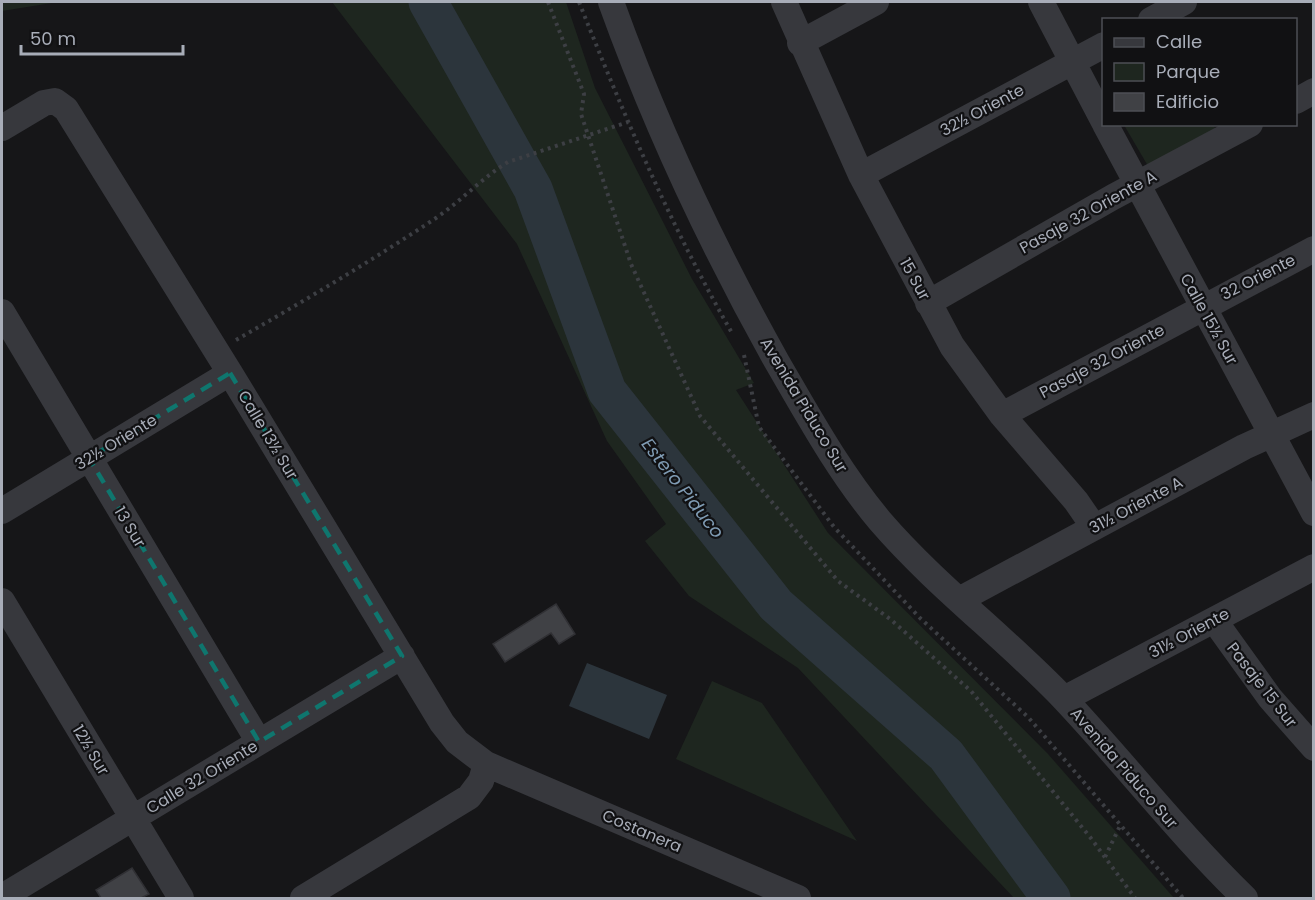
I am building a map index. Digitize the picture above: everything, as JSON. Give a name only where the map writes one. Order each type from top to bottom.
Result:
[{"type":"street","name":"Avenida Piduco Sur","points":[[611,2],[652,110],[704,224],[742,299],[830,454],[880,520],[931,575],[1064,699],[1184,836],[1245,898]]},
{"type":"street","name":"15 Sur","points":[[783,2],[861,175],[928,303],[959,355],[1002,415],[1070,493],[1095,527]]},
{"type":"street","points":[[800,43],[876,2]]},
{"type":"street","name":"Calle 15½ Sur","points":[[1041,2],[1102,119]]},
{"type":"street","points":[[1155,18],[1184,2]]},
{"type":"street","name":"32½ Oriente","points":[[861,175],[1102,46]]},
{"type":"street","points":[[1297,100],[1314,91]]},
{"type":"street","name":"Calle 13½ Sur","points":[[2,128],[44,103],[55,101],[66,109],[452,736],[486,764]]},
{"type":"street","name":"Calle 15½ Sur","points":[[1106,126],[1314,513]]},
{"type":"street","name":"Pasaje 32 Oriente A","points":[[928,303],[1136,185],[1246,126]]},
{"type":"street","name":"32 Oriente","points":[[1203,307],[1314,249]]},
{"type":"street","name":"Pasaje 32 Oriente","points":[[1002,415],[1203,307]]},
{"type":"street","name":"13 Sur","points":[[2,312],[259,742]]},
{"type":"street","name":"32½ Oriente","points":[[2,511],[230,373]]},
{"type":"street","name":"31½ Oriente A","points":[[959,600],[1095,527],[1314,415]]},
{"type":"street","name":"31½ Oriente","points":[[1064,699],[1314,567]]},
{"type":"street","name":"12½ Sur","points":[[2,601],[181,898]]},
{"type":"street","name":"Pasaje 15 Sur","points":[[1214,620],[1270,698],[1314,748]]},
{"type":"street","name":"Calle 32 Oriente","points":[[2,897],[402,656]]},
{"type":"street","points":[[303,898],[470,797],[481,781],[486,764]]},
{"type":"street","name":"Costanera","points":[[486,764],[798,898]]},
{"type":"path","points":[[548,2],[584,94],[581,114],[631,264],[700,416],[838,581],[890,619],[971,691],[1105,857],[1135,898]]},
{"type":"path","points":[[217,351],[314,296],[439,216],[508,162],[628,122],[652,110]]},
{"type":"path","points":[[1105,857],[1120,826]]},
{"type":"highlighted area","points":[[230,373],[402,656],[259,742],[89,458]]},
{"type":"green space","points":[[2,2],[58,2],[2,11]]},
{"type":"green space","points":[[332,2],[566,2],[595,88],[692,279],[754,383],[736,390],[828,533],[1048,754],[1174,898],[1014,898],[798,668],[689,596],[645,541],[666,524],[607,441],[517,244]]},
{"type":"green space","points":[[1125,126],[1214,126],[1216,129],[1148,166]]},
{"type":"green space","points":[[712,681],[762,703],[857,841],[676,759]]},
{"type":"shaded area","points":[[587,663],[667,695],[649,739],[569,706]]},
{"type":"building","points":[[556,604],[575,634],[559,644],[551,633],[505,662],[493,644]]},
{"type":"building","points":[[132,868],[149,894],[141,898],[101,898],[96,890]]},
{"type":"waterway","name":"Estero Piduco","points":[[428,2],[533,189],[607,391],[776,605],[946,755],[1051,898]]}]
